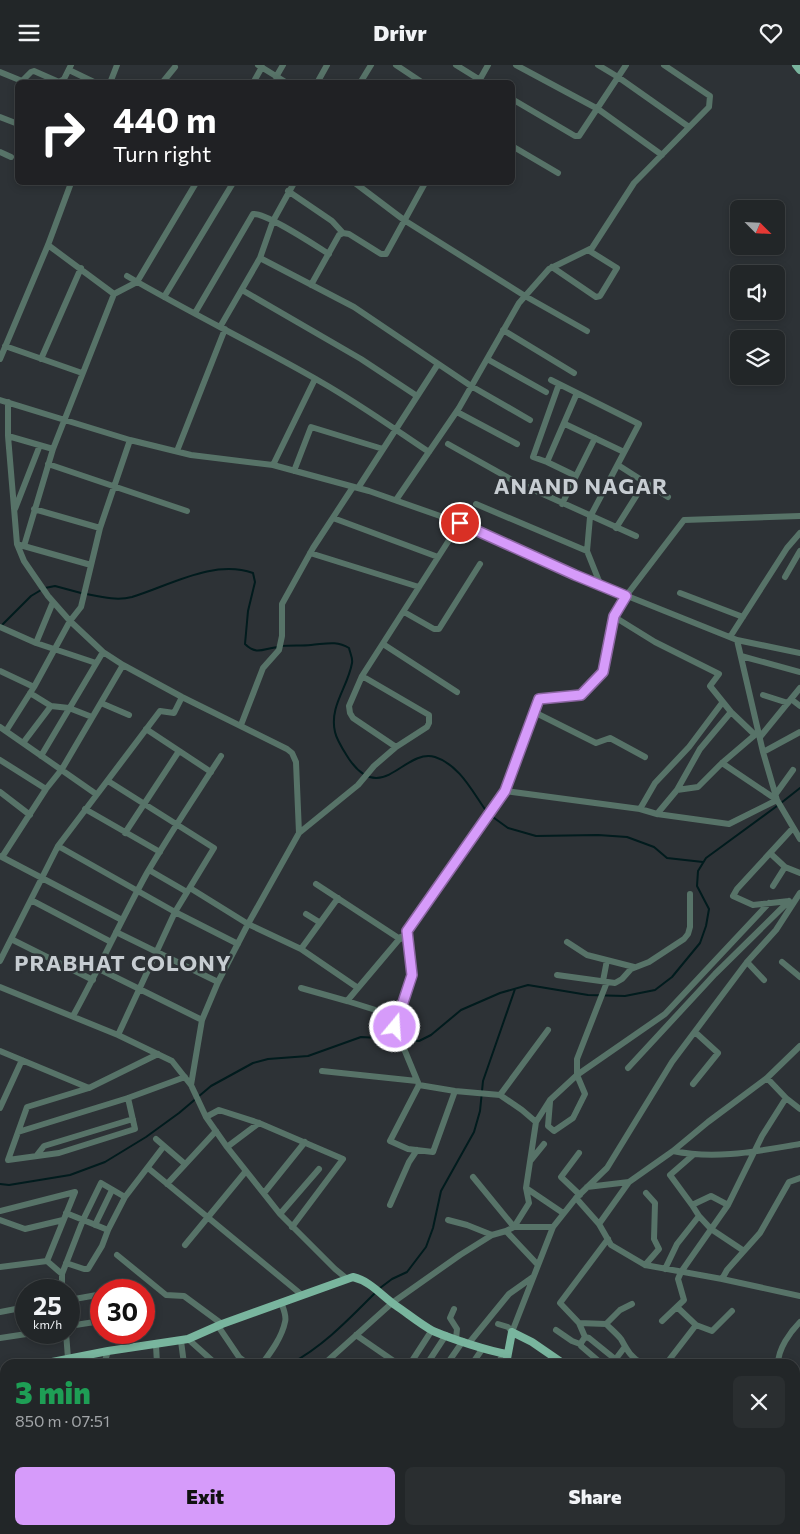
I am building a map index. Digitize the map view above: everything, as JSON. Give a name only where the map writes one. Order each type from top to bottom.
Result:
[{"type":"main road","points":[[796,65],[800,70]]},
{"type":"main road","points":[[67,1359],[81,1355],[185,1340],[281,1302],[353,1277],[360,1278],[392,1303],[432,1330],[506,1354]]},
{"type":"main road","points":[[506,1359],[512,1332],[532,1342],[557,1359]]},
{"type":"street","points":[[111,80],[117,65]]},
{"type":"street","points":[[276,77],[284,65]]},
{"type":"street","points":[[319,80],[327,65]]},
{"type":"street","points":[[362,80],[371,65]]},
{"type":"street","points":[[396,65],[418,80]]},
{"type":"street","points":[[456,65],[479,80]]},
{"type":"street","points":[[481,80],[488,65]]},
{"type":"street","points":[[516,65],[598,109],[662,155]]},
{"type":"street","points":[[598,65],[689,127]]},
{"type":"street","points":[[515,101],[575,136],[582,134],[626,65]]},
{"type":"street","points":[[396,500],[457,411],[502,330],[524,296],[552,267],[592,247],[634,183],[709,107],[710,96],[664,65]]},
{"type":"street","points":[[254,80],[260,66],[282,80]]},
{"type":"street","points":[[62,80],[70,67],[91,80]]},
{"type":"street","points":[[164,80],[175,67]]},
{"type":"street","points":[[23,80],[34,71],[54,80]]},
{"type":"street","points":[[0,72],[20,80]]},
{"type":"street","points":[[0,117],[15,122]]},
{"type":"street","points":[[515,149],[558,173]]},
{"type":"street","points":[[0,151],[12,157]]},
{"type":"street","points":[[0,359],[48,245],[70,185]]},
{"type":"street","points":[[20,545],[34,509],[53,449],[114,294],[137,282],[195,185]]},
{"type":"street","points":[[164,297],[233,185]]},
{"type":"street","points":[[177,451],[222,328],[260,258],[273,221],[292,185]]},
{"type":"street","points":[[358,185],[404,220],[524,296],[587,331]]},
{"type":"street","points":[[288,191],[332,221],[343,233],[350,234],[384,255],[424,185]]},
{"type":"street","points":[[195,313],[251,216],[259,213],[329,254]]},
{"type":"street","points":[[312,285],[339,235],[343,233]]},
{"type":"street","points":[[48,245],[82,268],[114,294]]},
{"type":"street","points":[[552,267],[596,297],[600,296],[617,267],[588,250]]},
{"type":"street","points":[[260,258],[354,307],[471,386],[530,420]]},
{"type":"street","points":[[41,359],[82,268]]},
{"type":"street","points":[[127,276],[315,379],[429,452]]},
{"type":"street","points":[[242,290],[361,359],[417,396]]},
{"type":"street","points":[[502,330],[574,373]]},
{"type":"street","points":[[5,346],[82,373]]},
{"type":"street","points":[[487,359],[546,392]]},
{"type":"street","points":[[241,725],[263,669],[279,651],[282,635],[282,603],[332,518],[383,449],[438,363]]},
{"type":"street","points":[[273,465],[315,379]]},
{"type":"street","points":[[551,380],[638,424],[590,517],[587,551],[601,585]]},
{"type":"street","points":[[559,384],[533,457],[576,476]]},
{"type":"street","points":[[547,462],[578,393]]},
{"type":"street","points":[[299,833],[295,757],[287,749],[182,697],[103,652],[70,621],[33,577],[24,561],[14,512],[8,436],[2,402],[65,419],[130,440],[206,457],[273,465],[356,487],[460,523],[626,596],[737,640],[800,653]]},
{"type":"street","points":[[457,411],[517,444]]},
{"type":"street","points":[[565,424],[624,452]]},
{"type":"street","points":[[294,471],[311,427],[383,449]]},
{"type":"street","points":[[8,436],[53,449]]},
{"type":"street","points":[[562,504],[596,438]]},
{"type":"street","points":[[96,794],[3,729],[32,690],[70,621],[81,607],[100,528],[130,440]]},
{"type":"street","points":[[448,444],[514,481],[590,517],[636,536]]},
{"type":"street","points":[[14,512],[40,445]]},
{"type":"street","points":[[48,464],[187,511]]},
{"type":"street","points":[[618,465],[668,497]]},
{"type":"street","points":[[616,528],[645,482]]},
{"type":"street","points":[[476,504],[587,551]]},
{"type":"street","points":[[34,509],[100,528]]},
{"type":"street","points":[[348,1001],[407,931],[505,791],[539,699],[581,695],[603,672],[614,616],[626,596],[684,520],[800,516]]},
{"type":"street","points":[[332,518],[438,557]]},
{"type":"street","points":[[396,747],[353,718],[349,706],[362,676],[460,523]]},
{"type":"street","points":[[730,637],[787,547],[800,533]]},
{"type":"street","points":[[20,545],[90,565]]},
{"type":"street","points":[[785,577],[799,553],[787,547]]},
{"type":"street","points":[[310,553],[419,587]]},
{"type":"street","points":[[404,612],[434,629],[439,629],[480,564]]},
{"type":"street","points":[[680,593],[743,617]]},
{"type":"street","points":[[36,643],[51,599]]},
{"type":"street","points":[[614,616],[655,641],[719,674],[710,686],[722,703],[758,735]]},
{"type":"street","points":[[3,629],[36,643],[96,663]]},
{"type":"street","points":[[737,640],[758,735],[777,799],[800,839]]},
{"type":"street","points":[[383,644],[457,692]]},
{"type":"street","points":[[41,756],[103,652]]},
{"type":"street","points":[[741,656],[800,672]]},
{"type":"street","points":[[122,920],[1,856],[46,789],[62,769],[123,665]]},
{"type":"street","points":[[0,671],[32,690],[51,706],[69,708],[92,717]]},
{"type":"street","points":[[192,1087],[202,1020],[218,981],[299,833],[358,785],[374,766],[396,747],[427,727],[429,723],[429,715],[362,676]]},
{"type":"street","points":[[677,790],[698,787],[722,763],[758,735],[800,688]]},
{"type":"street","points":[[763,695],[789,701],[800,706]]},
{"type":"street","points":[[0,961],[58,846],[160,711],[174,713],[182,697]]},
{"type":"street","points":[[101,703],[130,715]]},
{"type":"street","points":[[640,809],[655,783],[689,747],[722,703]]},
{"type":"street","points":[[23,743],[51,706]]},
{"type":"street","points":[[534,712],[596,743],[610,738],[645,757]]},
{"type":"street","points":[[657,814],[677,790],[700,749],[731,712]]},
{"type":"street","points":[[146,729],[211,773]]},
{"type":"street","points":[[763,752],[800,732]]},
{"type":"street","points":[[125,833],[179,751]]},
{"type":"street","points":[[73,1016],[94,979],[137,891],[221,756]]},
{"type":"street","points":[[0,760],[46,789]]},
{"type":"street","points":[[722,763],[777,799]]},
{"type":"street","points":[[505,791],[640,809],[657,814],[729,824],[777,799],[793,770]]},
{"type":"street","points":[[108,781],[214,848],[175,912],[141,990],[118,1035]]},
{"type":"street","points":[[0,791],[30,815]]},
{"type":"street","points":[[85,809],[160,852]]},
{"type":"street","points":[[792,900],[753,905],[733,897],[737,889],[793,828]]},
{"type":"street","points":[[58,846],[175,912],[238,944]]},
{"type":"street","points":[[771,854],[785,867],[800,873]]},
{"type":"street","points":[[773,887],[785,867]]},
{"type":"street","points":[[149,871],[187,892]]},
{"type":"street","points":[[316,884],[400,939]]},
{"type":"street","points":[[187,892],[190,888],[248,924],[301,949],[358,988]]},
{"type":"street","points":[[628,1068],[715,974],[800,893]]},
{"type":"street","points":[[557,975],[605,984],[619,982],[634,967],[654,959],[684,939],[690,927],[690,895]]},
{"type":"street","points":[[301,949],[338,898]]},
{"type":"street","points":[[30,900],[111,942]]},
{"type":"street","points":[[512,1332],[553,1227],[578,1196],[606,1168],[672,1062],[747,962],[776,930],[792,900]]},
{"type":"street","points":[[514,1227],[529,1203],[526,1188],[536,1121],[550,1101],[577,1075],[665,1014],[769,903]]},
{"type":"street","points":[[306,914],[320,922]]},
{"type":"street","points":[[407,931],[412,975],[395,1027],[418,1083],[390,1141],[408,1149],[433,1152],[455,1091]]},
{"type":"street","points":[[116,932],[218,981]]},
{"type":"street","points":[[12,939],[94,979]]},
{"type":"street","points":[[567,942],[587,955],[634,967]]},
{"type":"street","points":[[550,1101],[548,1126],[554,1131],[573,1118],[585,1094],[577,1075],[577,1059],[601,1000],[605,984],[607,960]]},
{"type":"street","points":[[747,962],[764,980]]},
{"type":"street","points":[[782,962],[800,977]]},
{"type":"street","points":[[98,969],[202,1020]]},
{"type":"street","points":[[0,987],[118,1035],[172,1061],[192,1087],[206,1117],[227,1147],[280,1214],[346,1278]]},
{"type":"street","points":[[301,988],[398,1017]]},
{"type":"street","points":[[500,1095],[548,1030]]},
{"type":"street","points":[[693,1084],[718,1053],[694,1032]]},
{"type":"street","points":[[600,1224],[629,1181],[674,1151],[708,1122],[767,1078],[800,1046]]},
{"type":"street","points":[[0,1051],[89,1088]]},
{"type":"street","points":[[128,1098],[135,1129],[59,1153],[8,1160],[27,1107],[89,1088],[158,1054]]},
{"type":"street","points":[[0,1108],[22,1060]]},
{"type":"street","points":[[322,1071],[418,1083],[455,1091],[500,1095],[536,1121]]},
{"type":"street","points":[[18,1132],[128,1098],[185,1077]]},
{"type":"street","points":[[767,1078],[786,1098],[800,1109]]},
{"type":"street","points":[[662,1321],[684,1300],[678,1279],[681,1272],[728,1205],[762,1135],[786,1098]]},
{"type":"street","points":[[206,1117],[220,1110],[259,1123],[343,1159],[292,1227]]},
{"type":"street","points":[[37,1155],[44,1146],[133,1119]]},
{"type":"street","points":[[227,1147],[259,1123]]},
{"type":"street","points":[[167,1184],[216,1131]]},
{"type":"street","points":[[156,1139],[185,1164]]},
{"type":"street","points":[[264,1193],[305,1142]]},
{"type":"street","points":[[531,1160],[544,1144]]},
{"type":"street","points":[[674,1151],[694,1155],[708,1155],[754,1152],[800,1144]]},
{"type":"street","points":[[66,1263],[88,1269],[102,1246],[125,1197],[164,1146]]},
{"type":"street","points":[[390,1205],[416,1149]]},
{"type":"street","points":[[579,1153],[561,1177],[600,1224],[611,1245],[645,1265],[799,1296]]},
{"type":"street","points":[[694,1155],[670,1175],[699,1216],[711,1229],[744,1251]]},
{"type":"street","points":[[148,1168],[302,1295]]},
{"type":"street","points":[[280,1214],[319,1169]]},
{"type":"street","points":[[184,1245],[246,1171]]},
{"type":"street","points":[[473,1177],[514,1227]]},
{"type":"street","points":[[722,1279],[727,1270],[760,1233],[789,1182],[800,1178]]},
{"type":"street","points":[[587,1187],[629,1181]]},
{"type":"street","points":[[62,1279],[62,1274],[83,1220],[101,1183],[125,1197]]},
{"type":"street","points":[[526,1188],[563,1213]]},
{"type":"street","points":[[95,1225],[112,1190]]},
{"type":"street","points":[[0,1211],[75,1192],[47,1261]]},
{"type":"street","points":[[645,1265],[659,1249],[654,1239],[655,1203],[646,1193]]},
{"type":"street","points":[[692,1205],[711,1196],[728,1205]]},
{"type":"street","points":[[665,1269],[677,1244],[699,1216]]},
{"type":"street","points":[[0,1220],[25,1229],[64,1217],[83,1220],[108,1230]]},
{"type":"street","points":[[448,1220],[492,1235]]},
{"type":"street","points":[[330,1359],[392,1303],[492,1235],[514,1227],[553,1227]]},
{"type":"street","points":[[506,1231],[538,1265]]},
{"type":"street","points":[[608,1239],[560,1303],[579,1323],[585,1337],[589,1338],[610,1359]]},
{"type":"street","points":[[117,1255],[166,1295],[186,1297],[220,1325],[242,1359]]},
{"type":"street","points":[[0,1267],[47,1261],[62,1274]]},
{"type":"street","points":[[450,1359],[463,1341],[509,1294],[533,1277]]},
{"type":"street","points":[[266,1359],[272,1351],[285,1323],[286,1316],[281,1302]]},
{"type":"street","points":[[606,1324],[620,1310],[632,1304]]},
{"type":"street","points":[[677,1307],[696,1325],[712,1331],[732,1311]]},
{"type":"street","points":[[0,1312],[15,1309]]},
{"type":"street","points":[[454,1309],[450,1318],[463,1341]]},
{"type":"street","points":[[498,1323],[510,1328],[512,1332]]},
{"type":"street","points":[[579,1323],[606,1324],[621,1339],[624,1348],[635,1359]]},
{"type":"street","points":[[778,1359],[792,1331],[800,1323]]},
{"type":"street","points":[[670,1359],[696,1325]]},
{"type":"street","points":[[413,1359],[432,1330]]},
{"type":"street","points":[[556,1330],[580,1344],[596,1359]]},
{"type":"street","points":[[356,1335],[391,1359]]},
{"type":"street","points":[[430,1359],[446,1335]]},
{"type":"street","points":[[0,1338],[15,1336]]},
{"type":"street","points":[[580,1344],[585,1337]]},
{"type":"street","points":[[185,1340],[206,1359]]},
{"type":"street","points":[[184,1359],[185,1340]]},
{"type":"street","points":[[64,1359],[65,1344]]},
{"type":"street","points":[[156,1345],[157,1359]]},
{"type":"street","points":[[475,1359],[483,1348]]},
{"type":"street","points":[[615,1359],[624,1348]]},
{"type":"street","points":[[106,1359],[108,1351]]},
{"type":"street","points":[[502,1359],[506,1354]]},
{"type":"street","points":[[80,1359],[81,1355]]},
{"type":"waterway","points":[[86,594],[121,599],[132,597],[191,576],[222,569],[253,573],[255,582],[248,611],[245,644],[253,650],[278,647]]},
{"type":"waterway","points":[[45,588],[55,586],[81,593]]},
{"type":"waterway","points":[[2,625],[31,596],[41,590]]},
{"type":"waterway","points":[[282,646],[330,643],[340,644],[349,648],[352,663],[337,705],[334,723],[335,732],[341,746],[349,759],[361,772],[372,778],[383,777],[413,760],[424,756],[435,757],[452,766],[459,773],[487,812]]},
{"type":"waterway","points":[[781,803],[800,788]]},
{"type":"waterway","points":[[402,1040],[419,1041],[431,1035],[461,1010],[500,993],[528,985],[588,995],[625,996],[655,990],[672,977],[700,943],[709,909],[697,886],[698,871],[706,858],[777,806]]},
{"type":"waterway","points":[[490,815],[508,828],[536,836],[598,835],[627,837],[654,847],[667,858],[703,862]]},
{"type":"waterway","points":[[380,1288],[392,1279],[407,1272],[426,1247],[433,1228],[441,1191],[474,1132],[480,1111],[483,1081],[515,989]]},
{"type":"waterway","points":[[0,1184],[9,1185],[70,1175],[105,1162],[146,1137],[211,1086],[253,1063],[268,1059],[308,1056],[361,1037],[397,1039]]},
{"type":"waterway","points":[[299,1359],[325,1340],[376,1292]]},
{"type":"district","name":"ANAND NAGAR","points":[[581,486]]},
{"type":"district","name":"PRABHAT COLONY","points":[[123,963]]},
{"type":"route","points":[[395,1027],[412,975],[407,931],[505,791],[539,699],[581,695],[603,672],[614,616],[626,596],[460,523]]}]
